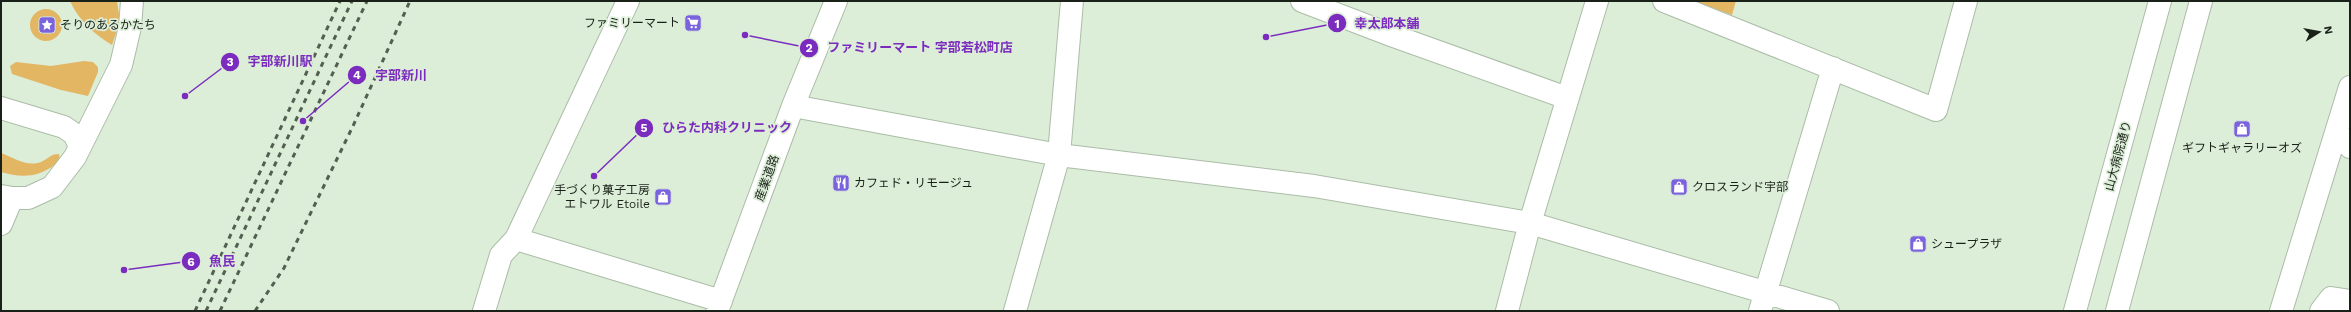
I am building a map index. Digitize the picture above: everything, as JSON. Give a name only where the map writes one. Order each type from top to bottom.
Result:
[{"type":"street","points":[[1,224],[6,197],[28,198],[52,186],[75,157],[120,65],[130,27],[132,1]]},
{"type":"street","points":[[484,311],[501,255],[516,239],[628,1]]},
{"type":"street","name":"産業道路","points":[[719,306],[793,106],[836,1]]},
{"type":"street","points":[[1015,311],[1059,155],[1072,1]]},
{"type":"street","points":[[1302,1],[1391,35],[1567,98]]},
{"type":"street","points":[[1507,311],[1530,223],[1597,1]]},
{"type":"street","points":[[1664,1],[1936,110],[1966,1]]},
{"type":"street","name":"山大病院通り","points":[[2075,311],[2160,1]]},
{"type":"street","points":[[2117,311],[2201,1]]},
{"type":"street","points":[[1763,302],[1834,68]]},
{"type":"street","points":[[2281,311],[2350,87]]},
{"type":"street","points":[[793,106],[1059,155],[1314,186],[1530,223],[1763,302],[1828,311]]},
{"type":"street","points":[[1,108],[64,127],[74,134],[80,146]]},
{"type":"street","points":[[2350,140],[2348,145],[2350,147]]},
{"type":"street","points":[[516,239],[719,306]]},
{"type":"street","points":[[2321,311],[2332,298],[2350,301]]},
{"type":"shaded area","points":[[70,1],[117,1],[120,21],[112,45],[82,21]]},
{"type":"shaded area","points":[[1694,1],[1736,1],[1732,15]]},
{"type":"shaded area","points":[[43,9],[49,9],[59,16],[62,25],[61,31],[55,38],[49,41],[43,41],[33,34],[30,28],[30,22],[37,12]]},
{"type":"shaded area","points":[[84,61],[93,62],[98,67],[98,72],[88,96],[61,90],[12,74],[10,66],[16,62],[51,66]]},
{"type":"shaded area","points":[[1,153],[26,163],[41,162],[56,154],[59,154],[60,160],[47,170],[25,176],[1,172]]},
{"type":"railway","points":[[195,311],[340,1]]},
{"type":"railway","points":[[206,311],[352,1]]},
{"type":"railway","points":[[220,311],[367,1]]},
{"type":"railway","points":[[255,311],[284,268],[353,126],[410,1]]},
{"type":"place","name":"ファミリーマート","points":[[693,23]]},
{"type":"place","name":"そりのあるかたち","points":[[47,25]]},
{"type":"place","name":"ファミリーマート 宇部若松町店","points":[[745,35]]},
{"type":"place","name":"幸太郎本舗","points":[[1266,37]]},
{"type":"place","name":"宇部新川駅","points":[[185,96]]},
{"type":"place","name":"宇部新川","points":[[303,121]]},
{"type":"place","name":"ギフトギャラリーオズ","points":[[2242,129]]},
{"type":"place","name":"ひらた内科クリニック","points":[[594,176]]},
{"type":"place","name":"カフェド・リモージュ","points":[[841,183]]},
{"type":"place","name":"クロスランド宇部","points":[[1679,187]]},
{"type":"place","name":"手づくり菓子工房 エトワル Etoile","points":[[663,197]]},
{"type":"place","name":"シュープラザ","points":[[1918,244]]},
{"type":"place","name":"魚民","points":[[124,270]]}]
